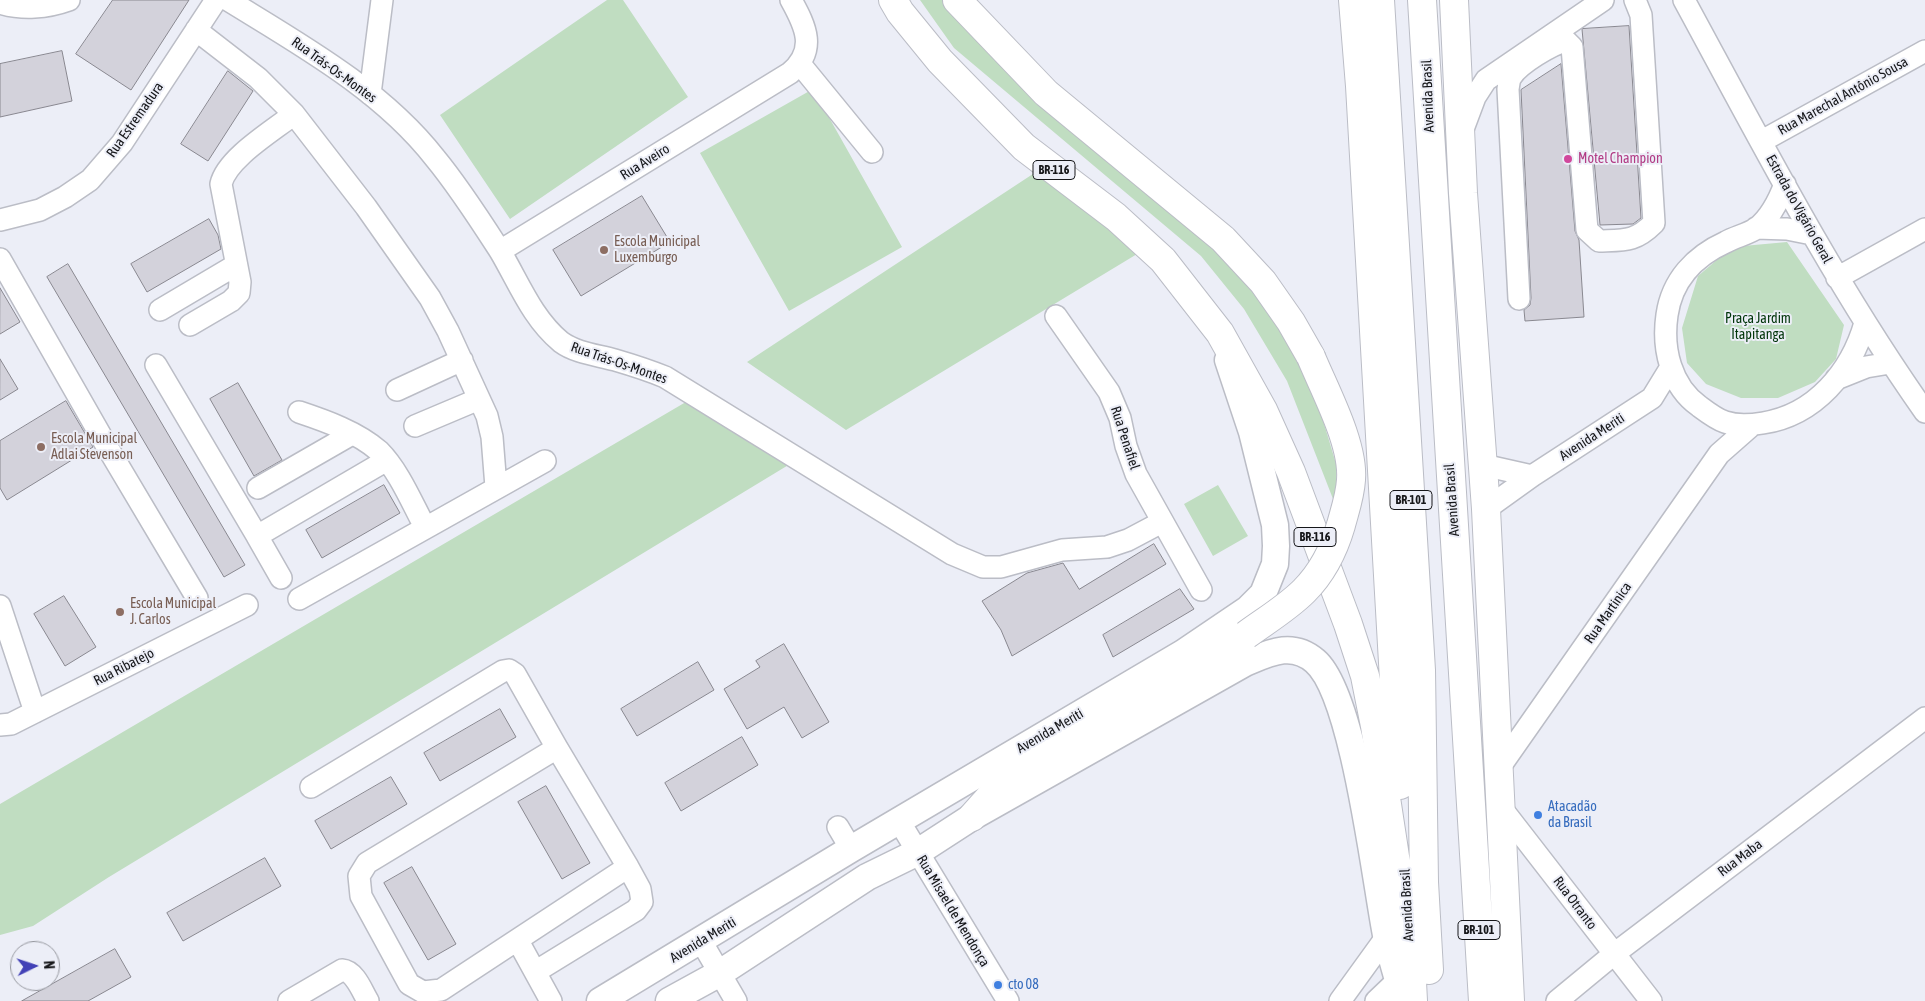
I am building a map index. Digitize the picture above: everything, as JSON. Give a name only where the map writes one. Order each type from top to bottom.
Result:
[{"type":"highway","name":"BR-116","points":[[894,0],[900,12],[940,61],[1024,147],[1116,217],[1163,260],[1220,333],[1263,410],[1291,472],[1348,624],[1365,676],[1375,726],[1407,986]]},
{"type":"highway","points":[[957,0],[1046,93],[1223,239],[1263,282],[1291,322],[1311,358],[1336,415],[1346,446],[1352,478],[1349,498],[1336,541],[1318,576],[1290,604],[1246,635],[1031,762],[1006,779],[972,817]]},
{"type":"highway","name":"Avenida Brasil","points":[[1353,0],[1360,96],[1407,986]]},
{"type":"highway","name":"Avenida Brasil","points":[[1380,0],[1421,670],[1424,882],[1431,1001]]},
{"type":"highway","name":"Avenida Brasil","points":[[1422,0],[1483,1001]]},
{"type":"highway","name":"BR-101","points":[[1454,0],[1460,138],[1487,536],[1479,617],[1479,797],[1475,858]]},
{"type":"highway","points":[[1455,39],[1460,0]]},
{"type":"highway","points":[[1487,536],[1497,772],[1510,1001]]},
{"type":"main road","name":"Avenida Meriti","points":[[600,1001],[701,941],[845,838],[899,821],[1184,653],[1248,610],[1263,594],[1275,564],[1275,525],[1252,432],[1220,333]]},
{"type":"main road","name":"Avenida Brasil","points":[[972,817],[1245,663],[1276,650],[1287,649],[1300,652],[1316,661],[1328,676],[1342,714],[1353,752],[1386,936],[1407,986]]},
{"type":"main road","points":[[669,1001],[720,973],[867,877],[918,852],[972,817]]},
{"type":"street","points":[[0,4],[11,7],[38,8],[69,0]]},
{"type":"street","name":"Rua Estremadura","points":[[0,220],[40,210],[66,197],[90,180],[122,143],[216,0]]},
{"type":"street","name":"Rua Trás-Os-Montes","points":[[228,0],[288,37],[370,94],[412,131],[436,158],[500,251],[537,316],[563,343],[590,355],[639,367],[665,377],[968,562],[983,567],[1001,567],[1062,550],[1108,547],[1128,540],[1162,522]]},
{"type":"street","points":[[370,94],[382,0]]},
{"type":"street","points":[[791,0],[803,21],[807,43],[795,68],[872,152]]},
{"type":"street","points":[[1460,138],[1475,97],[1486,80],[1603,0]]},
{"type":"street","points":[[1519,299],[1508,88],[1510,78],[1516,71],[1556,43],[1566,41],[1572,48],[1587,230],[1599,241],[1633,240],[1654,223],[1641,16],[1635,0]]},
{"type":"street","name":"Estrada do Vigário Geral","points":[[1693,4],[1762,141],[1837,278],[1890,363],[1925,412]]},
{"type":"street","points":[[196,30],[258,78],[294,114],[430,298],[480,399],[492,437],[496,487]]},
{"type":"street","name":"Rua Marechal Antônio Sousa","points":[[1762,141],[1925,51]]},
{"type":"street","name":"Rua Aveiro","points":[[500,251],[795,68]]},
{"type":"street","points":[[190,325],[236,297],[240,287],[221,184],[223,177],[234,162],[294,114]]},
{"type":"street","points":[[1785,184],[1774,208],[1756,228],[1703,254],[1684,272],[1667,316],[1666,336],[1675,381],[1688,397],[1722,421],[1752,425],[1780,419],[1798,412],[1812,403],[1836,380],[1851,359],[1865,323]]},
{"type":"street","points":[[1756,228],[1787,229],[1812,234]]},
{"type":"street","points":[[1837,278],[1925,229]]},
{"type":"street","points":[[0,259],[109,450],[197,598]]},
{"type":"street","points":[[160,310],[236,265]]},
{"type":"street","name":"Rua Penafiel","points":[[1056,316],[1109,392],[1120,418],[1126,446],[1136,474],[1201,590]]},
{"type":"street","points":[[397,390],[462,360]]},
{"type":"street","points":[[1836,380],[1866,367],[1890,363]]},
{"type":"street","points":[[156,365],[281,578]]},
{"type":"street","name":"Avenida Meriti","points":[[1486,509],[1532,476],[1652,398],[1671,367]]},
{"type":"street","points":[[1652,398],[1688,397]]},
{"type":"street","points":[[415,426],[480,399]]},
{"type":"street","points":[[299,412],[352,434],[368,444],[386,460],[425,527]]},
{"type":"street","name":"Rua Martinica","points":[[1719,454],[1722,421]]},
{"type":"street","name":"Rua Martinica","points":[[1497,772],[1719,454],[1752,425]]},
{"type":"street","points":[[258,488],[352,434]]},
{"type":"street","points":[[257,536],[386,460]]},
{"type":"street","points":[[300,599],[545,461]]},
{"type":"street","points":[[1483,465],[1532,476]]},
{"type":"street","name":"Rua Ribatejo","points":[[0,725],[12,724],[247,604]]},
{"type":"street","points":[[0,606],[35,712]]},
{"type":"street","points":[[311,787],[503,671],[509,670],[514,674],[628,867],[640,890],[642,902],[636,910],[535,972]]},
{"type":"street","name":"Rua Maba","points":[[1557,1001],[1614,954],[1925,718]]},
{"type":"street","points":[[556,748],[367,863],[359,876],[361,896],[409,984],[423,992],[441,990],[628,867]]},
{"type":"street","name":"Rua Otranto","points":[[1499,805],[1651,1001]]},
{"type":"street","name":"Rua Misael de Mendonça","points":[[899,821],[1008,1001]]},
{"type":"street","points":[[1340,1001],[1386,936]]},
{"type":"street","points":[[518,941],[551,1001]]},
{"type":"street","points":[[701,941],[736,1001]]},
{"type":"street","points":[[289,1001],[342,970],[348,970],[368,1001]]},
{"type":"street","points":[[1376,1001],[1407,986]]},
{"type":"green space","points":[[607,0],[623,0],[688,97],[510,219],[440,115]]},
{"type":"green space","points":[[920,0],[951,0],[1241,262],[1304,357],[1337,467],[1335,504],[1287,381],[1244,309],[1201,256],[954,48]]},
{"type":"green space","points":[[813,89],[902,247],[789,311],[700,153]]},
{"type":"green space","points":[[1042,168],[1147,248],[846,430],[747,362]]},
{"type":"green space","name":"Praça Jardim Itapitanga","points":[[1787,242],[1844,325],[1836,359],[1815,382],[1778,398],[1741,398],[1706,384],[1687,363],[1682,328],[1698,276],[1732,247]]},
{"type":"green space","points":[[691,399],[795,461],[109,877],[33,926],[0,935],[0,804]]},
{"type":"green space","points":[[1218,485],[1248,536],[1213,556],[1184,504]]},
{"type":"building","points":[[113,0],[189,0],[131,90],[76,54]]},
{"type":"building","points":[[1629,26],[1641,218],[1633,224],[1600,225],[1582,29]]},
{"type":"building","points":[[62,51],[72,101],[0,117],[0,64]]},
{"type":"building","points":[[1561,64],[1575,231],[1579,240],[1584,317],[1525,321],[1524,310],[1530,305],[1531,298],[1521,90]]},
{"type":"building","points":[[228,71],[253,91],[208,161],[181,144]]},
{"type":"building","points":[[642,196],[670,242],[581,296],[553,250]]},
{"type":"building","points":[[209,219],[218,235],[221,249],[147,292],[131,264]]},
{"type":"building","points":[[68,264],[245,565],[224,577],[47,277]]},
{"type":"building","points":[[0,288],[20,322],[0,334]]},
{"type":"building","points":[[0,359],[18,389],[0,400]]},
{"type":"building","points":[[238,383],[282,460],[254,476],[210,399]]},
{"type":"building","points":[[66,401],[93,447],[7,500],[0,488],[0,441]]},
{"type":"building","points":[[384,485],[400,513],[322,558],[306,530]]},
{"type":"building","points":[[1154,544],[1166,564],[1012,656],[1001,630],[982,601],[1027,573],[1063,563],[1079,589]]},
{"type":"building","points":[[1180,589],[1194,609],[1113,657],[1103,635]]},
{"type":"building","points":[[64,596],[96,647],[65,666],[34,614]]},
{"type":"building","points":[[784,644],[829,722],[802,738],[784,707],[747,729],[724,689],[760,667],[756,661]]},
{"type":"building","points":[[698,662],[714,690],[637,736],[621,709]]},
{"type":"building","points":[[500,709],[516,737],[440,781],[424,753]]},
{"type":"building","points":[[742,737],[758,765],[681,811],[665,783]]},
{"type":"building","points":[[391,777],[407,804],[331,849],[315,821]]},
{"type":"building","points":[[546,786],[590,863],[562,879],[518,802]]},
{"type":"building","points":[[265,858],[281,886],[183,941],[167,913]]},
{"type":"building","points":[[412,867],[456,944],[428,960],[384,883]]},
{"type":"building","points":[[115,949],[131,977],[88,1001],[22,1001],[40,991],[60,991],[60,980]]},
{"type":"place","name":"Motel Champion","points":[[1568,159]]},
{"type":"place","name":"Escola Municipal Luxemburgo","points":[[604,250]]},
{"type":"place","name":"Escola Municipal Adlai Stevenson","points":[[41,447]]},
{"type":"place","name":"Escola Municipal J. Carlos","points":[[120,612]]},
{"type":"place","name":"Atacadão da Brasil","points":[[1538,815]]},
{"type":"place","name":"cto 08","points":[[998,985]]}]
